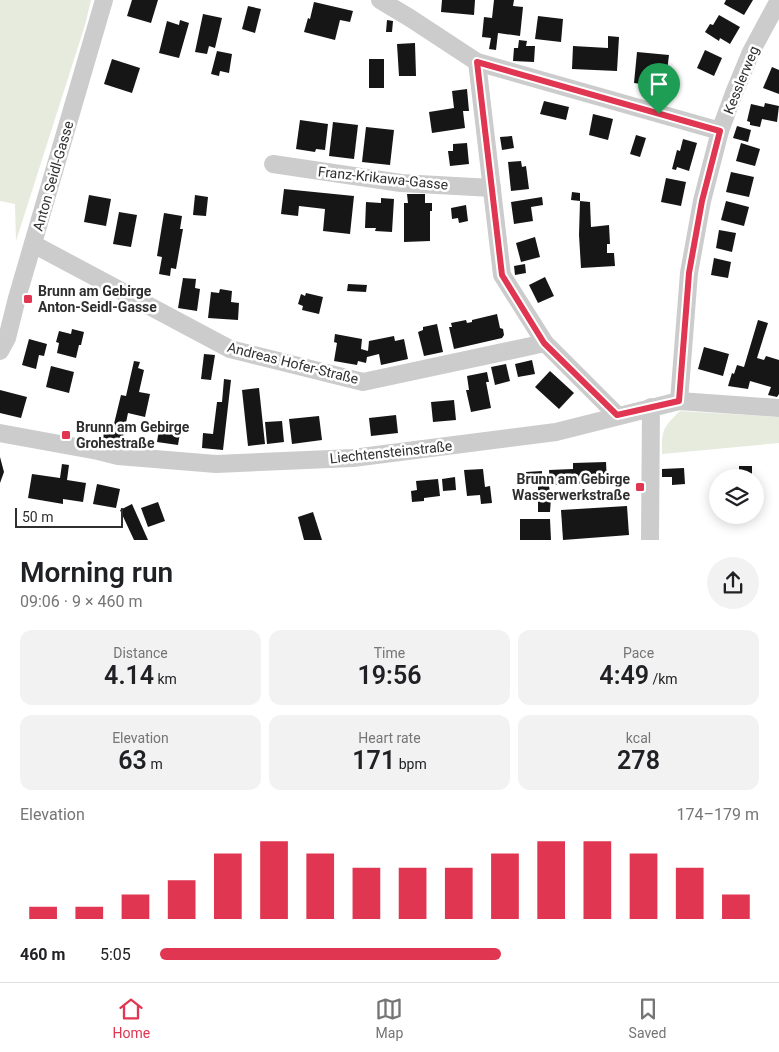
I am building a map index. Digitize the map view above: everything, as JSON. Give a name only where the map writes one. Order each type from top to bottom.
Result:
[{"type":"street","name":"Anton Seidl-Gasse","points":[[0,351],[7,338],[104,0]]},
{"type":"street","points":[[380,0],[477,62],[720,131]]},
{"type":"street","name":"Kesslerweg","points":[[679,401],[689,273],[702,201],[720,131],[751,52],[779,0]]},
{"type":"street","points":[[477,62],[502,275],[544,343],[617,415]]},
{"type":"street","name":"Franz-Krikawa-Gasse","points":[[273,164],[401,183],[492,188]]},
{"type":"street","name":"Andreas Hofer-Straße","points":[[33,244],[230,349],[363,382],[544,343]]},
{"type":"street","name":"Liechtensteinstraße","points":[[0,433],[118,456],[216,464],[353,458],[556,432],[617,415],[679,401],[779,408]]},
{"type":"street","points":[[650,540],[651,407]]},
{"type":"shaded area","points":[[0,0],[91,0],[85,25],[16,241],[15,204],[0,201]]},
{"type":"shaded area","points":[[680,411],[779,417],[779,443],[662,454],[664,430]]},
{"type":"building","points":[[132,0],[158,0],[151,23],[127,16]]},
{"type":"building","points":[[442,0],[475,0],[474,15],[441,12]]},
{"type":"building","points":[[494,0],[514,0],[513,6],[523,7],[520,36],[498,33],[496,50],[489,49],[491,38],[482,37],[484,17],[492,18]]},
{"type":"building","points":[[726,0],[753,0],[744,15],[724,4]]},
{"type":"building","points":[[314,2],[353,11],[350,22],[340,20],[335,40],[304,32],[308,18],[310,19]]},
{"type":"building","points":[[248,6],[261,9],[255,33],[242,29]]},
{"type":"building","points":[[203,14],[222,18],[215,48],[209,46],[207,54],[195,52]]},
{"type":"building","points":[[719,15],[740,27],[730,44],[720,38],[719,41],[705,32],[710,24],[713,25]]},
{"type":"building","points":[[538,16],[563,19],[561,42],[535,39]]},
{"type":"building","points":[[180,20],[189,23],[179,58],[159,53],[167,21],[179,25]]},
{"type":"building","points":[[387,20],[393,21],[392,32],[386,32]]},
{"type":"building","points":[[608,36],[619,37],[617,71],[572,69],[573,46],[608,48]]},
{"type":"building","points":[[519,40],[527,41],[526,46],[535,46],[534,62],[513,61],[514,48],[518,48]]},
{"type":"building","points":[[415,43],[416,76],[399,76],[397,44]]},
{"type":"building","points":[[705,50],[722,58],[714,76],[697,68]]},
{"type":"building","points":[[217,51],[232,54],[229,73],[220,71],[219,76],[211,74]]},
{"type":"building","points":[[637,52],[669,55],[665,87],[634,83]]},
{"type":"building","points":[[112,59],[140,68],[132,93],[104,84]]},
{"type":"building","points":[[369,59],[384,59],[384,88],[369,88]]},
{"type":"building","points":[[772,67],[779,70],[779,94],[763,88]]},
{"type":"building","points":[[467,89],[469,111],[463,111],[465,128],[432,133],[429,112],[454,108],[452,91]]},
{"type":"building","points":[[544,101],[569,107],[566,120],[540,114]]},
{"type":"building","points":[[765,103],[779,106],[777,122],[762,119],[760,127],[750,125],[750,122],[747,121],[751,104],[764,107]]},
{"type":"building","points":[[593,114],[613,119],[608,140],[589,135]]},
{"type":"building","points":[[300,120],[328,124],[325,150],[316,149],[315,152],[296,149]]},
{"type":"building","points":[[333,122],[358,125],[354,159],[329,156]]},
{"type":"building","points":[[737,126],[751,130],[748,142],[733,138]]},
{"type":"building","points":[[366,127],[394,130],[390,165],[362,162]]},
{"type":"building","points":[[636,135],[646,138],[640,157],[630,154]]},
{"type":"building","points":[[512,136],[514,148],[502,150],[500,137]]},
{"type":"building","points":[[683,139],[697,143],[689,171],[677,167],[676,170],[672,169],[677,150],[680,151]]},
{"type":"building","points":[[467,143],[469,164],[450,166],[448,151],[453,151],[453,144]]},
{"type":"building","points":[[741,143],[760,149],[755,166],[736,161]]},
{"type":"building","points":[[521,161],[522,167],[526,166],[529,189],[511,191],[508,162]]},
{"type":"building","points":[[731,172],[754,177],[749,197],[726,192]]},
{"type":"building","points":[[666,178],[686,182],[681,206],[661,202]]},
{"type":"building","points":[[284,189],[354,196],[350,234],[323,231],[325,209],[299,206],[298,216],[281,214]]},
{"type":"building","points":[[572,192],[580,193],[580,201],[571,200]]},
{"type":"building","points":[[407,194],[425,194],[425,203],[432,203],[432,211],[430,211],[430,241],[404,242],[404,203],[408,203]]},
{"type":"building","points":[[89,195],[111,199],[106,226],[84,222]]},
{"type":"building","points":[[195,195],[208,197],[206,216],[193,215]]},
{"type":"building","points":[[542,197],[543,205],[531,207],[533,221],[514,224],[511,202]]},
{"type":"building","points":[[381,198],[394,199],[392,232],[375,231],[376,228],[365,228],[366,202],[381,203]]},
{"type":"building","points":[[580,201],[590,202],[591,227],[609,225],[610,244],[607,244],[607,253],[614,253],[615,266],[581,268],[579,235]]},
{"type":"building","points":[[726,201],[749,207],[744,226],[721,220]]},
{"type":"building","points":[[466,205],[468,221],[459,223],[458,218],[452,219],[451,208]]},
{"type":"building","points":[[119,212],[137,215],[131,247],[113,244]]},
{"type":"building","points":[[164,213],[182,216],[180,229],[183,229],[176,269],[171,268],[170,276],[159,274],[162,257],[157,256]]},
{"type":"building","points":[[719,230],[736,233],[732,252],[716,248]]},
{"type":"building","points":[[535,237],[540,257],[521,262],[516,243]]},
{"type":"building","points":[[714,258],[731,262],[728,278],[711,275]]},
{"type":"building","points":[[525,264],[526,273],[515,275],[514,266]]},
{"type":"building","points":[[545,277],[554,296],[538,303],[529,285]]},
{"type":"building","points":[[183,278],[196,279],[195,288],[200,289],[197,311],[178,308]]},
{"type":"building","points":[[348,284],[367,285],[366,292],[347,291]]},
{"type":"building","points":[[220,289],[232,291],[231,302],[239,303],[238,320],[208,318],[211,292],[219,293]]},
{"type":"building","points":[[306,293],[323,297],[319,314],[302,310],[303,306],[298,304],[301,294],[305,296]]},
{"type":"building","points":[[497,314],[500,328],[503,329],[504,335],[502,338],[454,349],[449,327],[452,327],[451,323],[466,320],[467,323]]},
{"type":"building","points":[[758,320],[768,323],[757,358],[764,360],[766,356],[779,360],[779,394],[777,397],[768,395],[771,387],[750,381],[748,389],[728,386],[737,365],[744,367]]},
{"type":"building","points":[[437,324],[443,352],[424,356],[418,332],[423,330],[423,327]]},
{"type":"building","points":[[72,329],[84,332],[76,358],[57,353],[59,343],[56,342],[59,331],[71,334]]},
{"type":"building","points":[[335,334],[362,339],[361,349],[368,351],[369,341],[394,336],[395,341],[404,339],[408,359],[381,365],[379,354],[367,357],[366,363],[358,361],[357,365],[334,361],[337,343],[334,342]]},
{"type":"building","points":[[29,339],[47,344],[44,356],[39,355],[36,369],[22,365]]},
{"type":"building","points":[[704,347],[729,354],[723,376],[698,369]]},
{"type":"building","points":[[204,354],[215,355],[211,380],[201,379]]},
{"type":"building","points":[[532,360],[535,374],[518,377],[515,364]]},
{"type":"building","points":[[134,361],[140,362],[138,368],[144,370],[139,392],[150,394],[145,417],[128,413],[122,442],[103,438],[105,426],[113,428],[121,395],[126,396]]},
{"type":"building","points":[[506,364],[510,381],[495,385],[491,367]]},
{"type":"building","points":[[51,366],[74,372],[69,393],[46,387]]},
{"type":"building","points":[[550,371],[574,393],[559,409],[535,387]]},
{"type":"building","points":[[487,372],[489,382],[486,382],[491,408],[471,412],[466,390],[469,390],[467,376]]},
{"type":"building","points":[[224,379],[231,380],[223,450],[202,448],[203,433],[213,434],[217,402],[222,402]]},
{"type":"building","points":[[259,388],[265,444],[248,446],[242,390]]},
{"type":"building","points":[[0,390],[27,397],[21,418],[0,413]]},
{"type":"building","points":[[454,400],[456,420],[433,422],[431,402]]},
{"type":"building","points":[[396,415],[398,433],[371,436],[369,418]]},
{"type":"building","points":[[319,416],[322,440],[292,444],[289,419]]},
{"type":"building","points":[[282,421],[284,442],[267,444],[265,422]]},
{"type":"building","points":[[160,423],[181,427],[178,445],[157,442]]},
{"type":"building","points":[[0,457],[4,472],[0,483]]},
{"type":"building","points":[[606,462],[607,482],[550,485],[549,470],[573,469],[573,463]]},
{"type":"building","points":[[62,464],[69,465],[67,480],[86,483],[83,502],[63,499],[63,504],[28,498],[32,474],[60,478]]},
{"type":"building","points":[[739,466],[752,466],[752,469],[739,469]]},
{"type":"building","points":[[684,468],[685,484],[672,485],[672,477],[662,477],[662,469]]},
{"type":"building","points":[[483,469],[485,487],[490,486],[492,503],[481,504],[480,495],[467,496],[464,470]]},
{"type":"building","points":[[542,471],[542,480],[548,480],[551,498],[550,512],[538,512],[538,484],[526,484],[526,472]]},
{"type":"building","points":[[455,477],[456,490],[443,491],[442,479]]},
{"type":"building","points":[[438,479],[440,496],[424,498],[424,501],[412,502],[411,491],[417,490],[416,481]]},
{"type":"building","points":[[97,484],[120,489],[116,508],[93,504]]},
{"type":"building","points":[[158,502],[165,521],[148,527],[141,508]]},
{"type":"building","points":[[132,504],[148,540],[134,540],[120,510]]},
{"type":"building","points":[[627,506],[629,535],[563,540],[561,510]]},
{"type":"building","points":[[313,512],[322,540],[304,540],[298,517]]},
{"type":"building","points":[[520,519],[550,519],[551,540],[520,540]]},
{"type":"place","name":"Brunn am Gebirge Anton-Seidl-Gasse","points":[[28,299]]},
{"type":"place","name":"Brunn am Gebirge Grohestraße","points":[[66,435]]},
{"type":"place","name":"Brunn am Gebirge Wasserwerkstraße","points":[[640,487]]},
{"type":"route","points":[[477,62],[659,114],[720,131],[702,201],[689,273],[679,401],[617,415],[544,343],[502,275],[477,62]]}]
